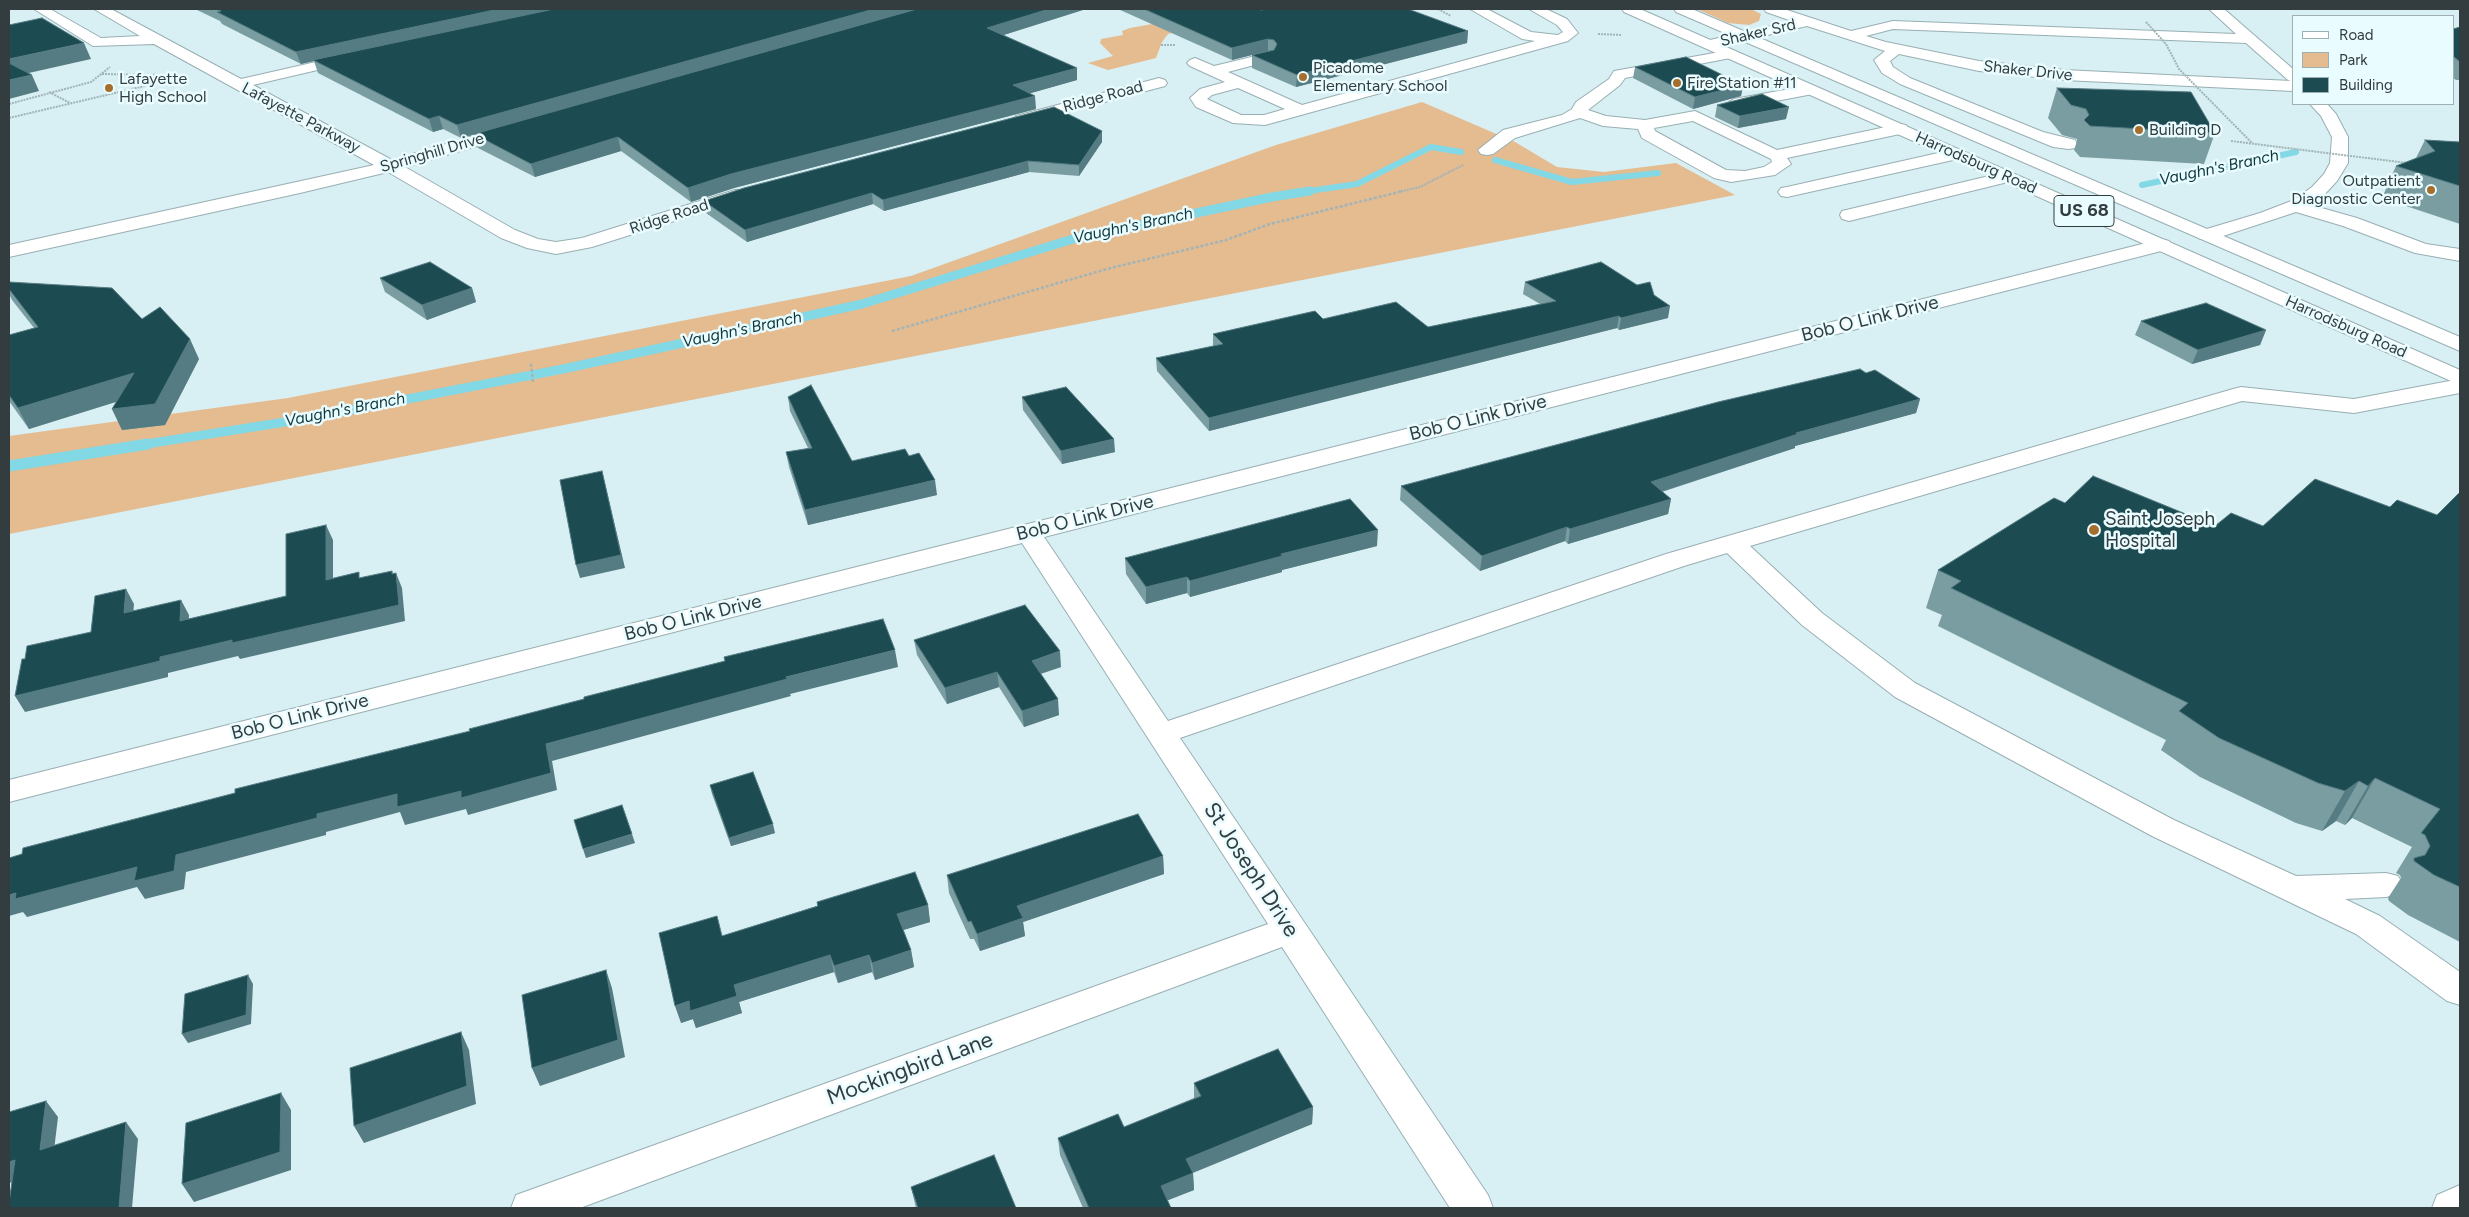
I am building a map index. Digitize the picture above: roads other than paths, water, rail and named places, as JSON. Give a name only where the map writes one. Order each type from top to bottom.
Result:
[{"type":"street","points":[[41,9],[98,42],[156,39]]},
{"type":"street","name":"Lafayette Parkway","points":[[106,9],[156,39],[390,166],[508,234],[534,244],[556,248]]},
{"type":"street","points":[[1477,9],[1527,36],[1543,40],[1563,38]]},
{"type":"street","points":[[1240,83],[1206,92],[1198,98],[1202,104],[1239,120],[1250,122],[1265,120],[1563,38],[1571,33],[1570,29],[1562,22],[1536,9]]},
{"type":"street","name":"Harrodsburg Road","points":[[1629,9],[2460,378]]},
{"type":"street","name":"Harrodsburg Road","points":[[1681,9],[2460,345]]},
{"type":"street","name":"Shaker Drive","points":[[1771,9],[1896,49],[1979,66],[2035,73],[2292,86]]},
{"type":"street","points":[[2216,9],[2292,76]]},
{"type":"street","points":[[1462,13],[1523,48]]},
{"type":"street","points":[[2082,19],[2093,33]]},
{"type":"street","name":"Shaker Srd","points":[[1708,44],[1808,21]]},
{"type":"street","points":[[1850,35],[1893,26],[2249,39]]},
{"type":"street","points":[[1896,49],[1882,60],[1887,70],[1905,81],[2037,136],[2053,142],[2069,144]]},
{"type":"street","points":[[239,84],[366,54]]},
{"type":"street","points":[[1486,150],[1510,134],[1568,118],[1579,112],[1582,105],[1615,82],[1620,74],[1731,54]]},
{"type":"street","points":[[1212,71],[1268,57]]},
{"type":"street","points":[[1195,63],[1300,110]]},
{"type":"street","name":"Ridge Road","points":[[1003,124],[1159,83]]},
{"type":"street","points":[[1579,112],[1603,121],[1645,125],[1695,116],[1745,102],[1812,90]]},
{"type":"street","points":[[2046,194],[2100,206],[2156,230],[2207,235],[2267,218],[2301,202],[2318,191],[2331,177],[2339,163],[2341,149],[2336,126],[2319,105]]},
{"type":"street","points":[[1645,125],[1648,134],[1720,174],[1731,177],[1769,171],[1782,164],[1776,155],[1695,116]]},
{"type":"street","name":"Springhill Drive","points":[[9,251],[240,202],[390,166],[528,126]]},
{"type":"street","points":[[1776,155],[1900,130]]},
{"type":"street","points":[[1787,192],[1956,154]]},
{"type":"street","points":[[1849,215],[2006,177]]},
{"type":"street","name":"Ridge Road","points":[[556,248],[594,241],[758,190]]},
{"type":"street","points":[[2301,202],[2424,238],[2460,244]]},
{"type":"street","points":[[2301,202],[2422,249],[2460,255]]},
{"type":"street","points":[[2162,245],[2210,248],[2293,284],[2337,292]]},
{"type":"street","name":"Bob O Link Drive","points":[[9,791],[2162,245]]},
{"type":"street","points":[[1162,734],[1675,560],[2241,394],[2354,406],[2460,386]]},
{"type":"street","name":"St Joseph Drive","points":[[1028,532],[1473,1208]]},
{"type":"street","points":[[1732,543],[1812,620],[1905,690],[2163,828],[2368,925],[2460,991]]},
{"type":"street","points":[[2290,889],[2386,885]]},
{"type":"street","name":"Mockingbird Lane","points":[[531,1208],[1290,930]]},
{"type":"street","points":[[2452,1208],[2460,1203]]},
{"type":"waterway","name":"Vaughn's Branch","points":[[1302,192],[1357,184],[1431,147],[1461,152]]},
{"type":"waterway","name":"Vaughn's Branch","points":[[2142,185],[2296,152]]},
{"type":"waterway","name":"Vaughn's Branch","points":[[1495,160],[1572,182],[1658,173]]},
{"type":"waterway","name":"Vaughn's Branch","points":[[140,445],[304,419],[563,369],[748,329],[862,304],[1073,239],[1272,197],[1310,191]]},
{"type":"waterway","name":"Vaughn's Branch","points":[[9,466],[148,444]]},
{"type":"place","name":"Picadome Elementary School","points":[[1303,77]]},
{"type":"place","name":"Fire Station #11","points":[[1677,83]]},
{"type":"place","name":"Lafayette High School","points":[[109,88]]},
{"type":"place","name":"Building D","points":[[2139,130]]},
{"type":"place","name":"Outpatient Diagnostic Center","points":[[2431,190]]},
{"type":"place","name":"Saint Joseph Hospital","points":[[2094,530]]}]
